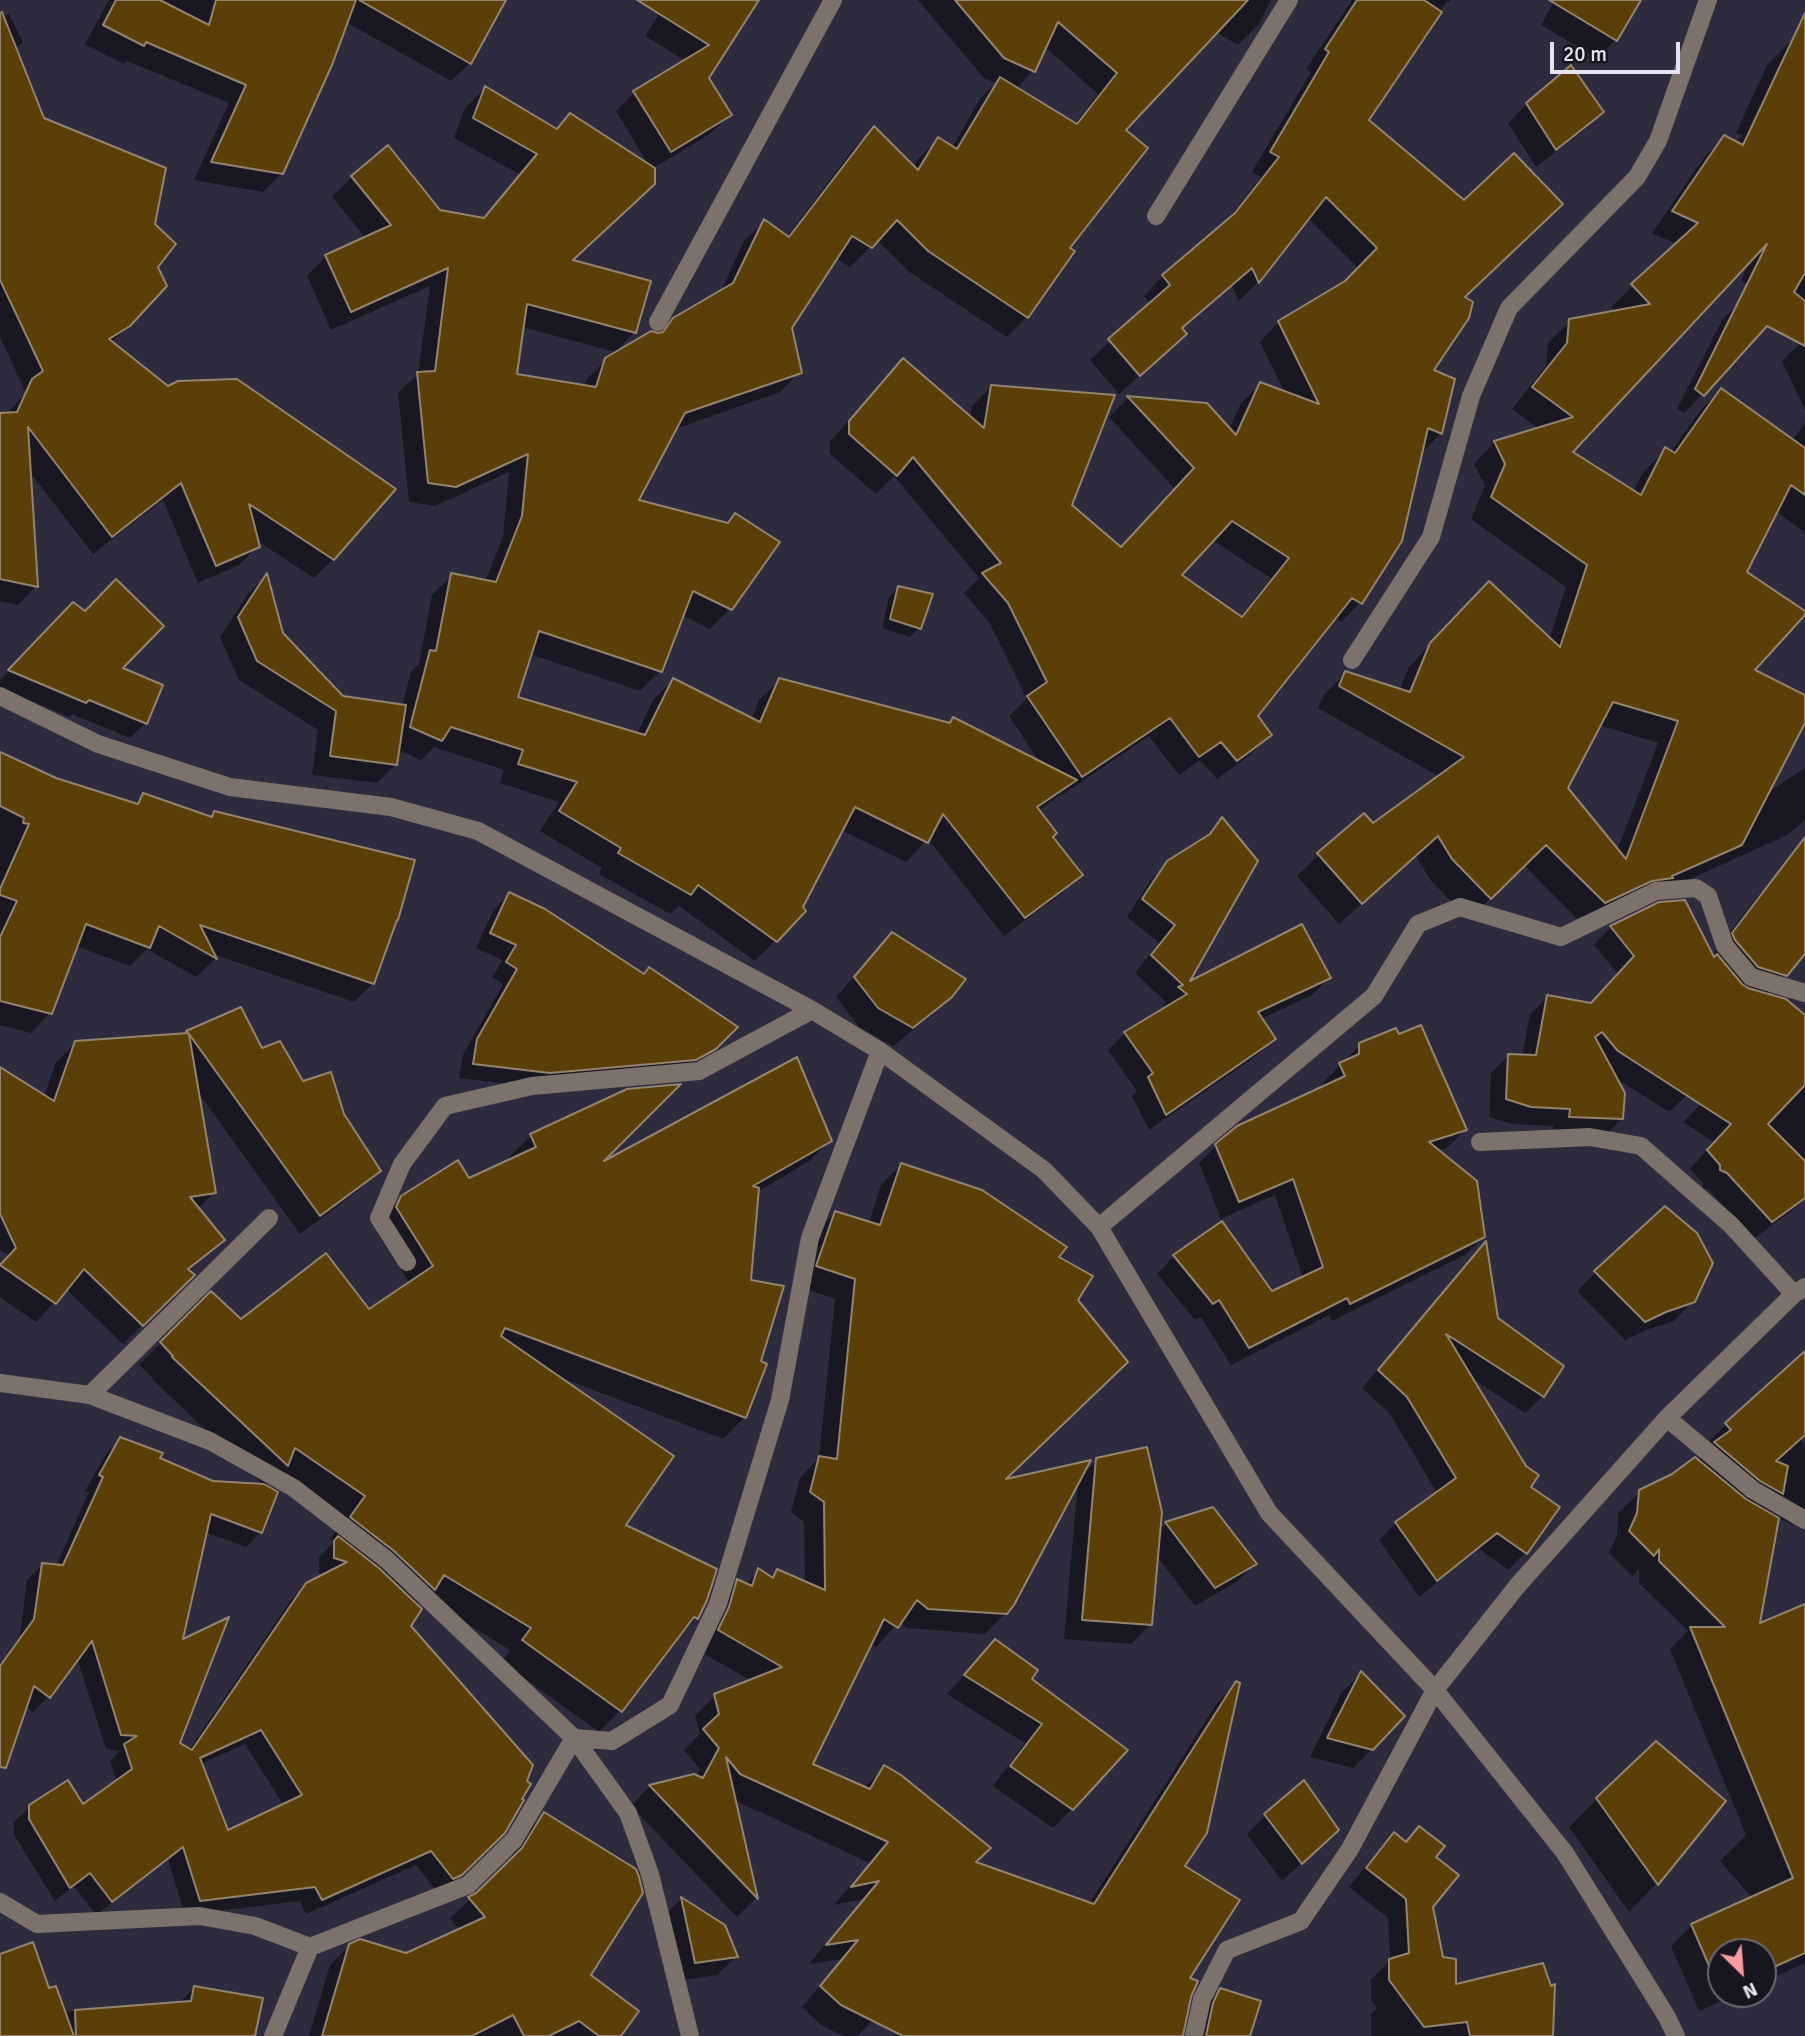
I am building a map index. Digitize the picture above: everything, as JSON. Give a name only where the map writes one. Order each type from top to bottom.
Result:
[{"type":"street","points":[[658,322],[833,0]]},
{"type":"street","points":[[1156,216],[1289,0]]},
{"type":"street","points":[[1352,660],[1431,537],[1471,396],[1509,308],[1637,177],[1658,141],[1709,0]]},
{"type":"street","points":[[0,696],[98,744],[230,788],[391,807],[478,831],[812,1010],[880,1051],[1044,1170],[1099,1227],[1269,1513],[1435,1690],[1565,1853],[1667,2017],[1676,2036]]},
{"type":"street","points":[[1099,1227],[1374,996],[1419,924],[1460,907],[1561,937],[1656,891],[1696,888],[1708,896],[1725,946],[1751,977],[1805,993]]},
{"type":"street","points":[[407,1262],[379,1218],[402,1164],[445,1106],[532,1086],[699,1071],[812,1010]]},
{"type":"street","points":[[574,1738],[612,1741],[670,1705],[718,1604],[780,1401],[810,1238],[880,1051]]},
{"type":"street","points":[[1194,2036],[1202,1999],[1227,1950],[1301,1922],[1350,1849],[1435,1690],[1518,1585],[1667,1418],[1800,1291],[1731,1225],[1641,1146],[1590,1138],[1480,1142]]},
{"type":"street","points":[[90,1395],[269,1218]]},
{"type":"street","points":[[0,1382],[90,1395],[210,1441],[294,1488],[386,1559],[574,1738],[628,1812],[650,1874],[690,2036]]},
{"type":"street","points":[[1667,1418],[1753,1490],[1805,1520]]},
{"type":"street","points":[[0,1902],[37,1924],[201,1916],[255,1926],[310,1947],[468,1885],[514,1840],[574,1738]]},
{"type":"street","points":[[273,2036],[310,1947]]},
{"type":"building","points":[[116,0],[160,0],[209,25],[216,0],[356,0],[332,65],[283,174],[211,162],[246,85],[146,42],[144,46],[103,25]]},
{"type":"building","points":[[359,0],[506,0],[471,64]]},
{"type":"building","points":[[637,0],[759,0],[709,78],[732,115],[671,152],[633,91],[709,45]]},
{"type":"building","points":[[955,0],[1248,0],[1126,130],[1148,148],[1070,248],[1075,251],[1028,318],[928,251],[897,220],[872,248],[852,236],[792,328],[802,373],[685,413],[639,500],[728,523],[735,513],[780,542],[732,610],[693,591],[662,672],[539,631],[518,697],[645,735],[673,678],[760,722],[779,678],[950,723],[953,717],[1077,780],[1037,807],[1057,833],[1053,837],[1083,875],[1025,918],[943,814],[928,843],[855,807],[803,907],[806,911],[777,942],[698,885],[691,895],[618,853],[621,848],[559,811],[577,782],[518,764],[523,750],[451,727],[442,741],[410,727],[430,650],[436,651],[451,573],[496,582],[522,516],[528,454],[456,487],[428,483],[417,372],[435,371],[448,268],[351,312],[325,255],[391,225],[351,176],[388,145],[440,210],[484,218],[537,154],[473,118],[485,86],[557,129],[570,113],[655,168],[655,184],[573,260],[651,281],[636,333],[527,304],[517,374],[596,387],[605,358],[651,331],[663,332],[673,318],[733,283],[764,219],[789,237],[874,126],[918,170],[938,137],[957,149],[1000,77],[1077,124],[1117,73],[1058,22],[1035,72],[1004,58]]},
{"type":"building","points":[[1357,0],[1424,0],[1442,12],[1369,120],[1464,200],[1514,153],[1563,204],[1465,297],[1473,302],[1469,318],[1434,370],[1455,379],[1442,434],[1428,428],[1402,541],[1362,604],[1352,598],[1258,716],[1272,735],[1237,761],[1221,742],[1199,757],[1170,718],[1082,777],[1027,696],[1047,682],[1008,603],[982,573],[1001,563],[913,457],[897,476],[849,434],[849,421],[903,358],[984,428],[991,385],[1115,395],[1072,505],[1121,547],[1194,468],[1127,396],[1207,403],[1236,435],[1260,382],[1319,404],[1278,321],[1345,281],[1377,248],[1326,197],[1259,283],[1252,268],[1182,328],[1187,334],[1140,376],[1108,339],[1170,285],[1162,275],[1235,213],[1279,157],[1270,152],[1329,52],[1325,49]],"holes":[[[1232,521],[1289,558],[1242,617],[1182,575]]]},
{"type":"building","points":[[1549,0],[1641,0],[1617,41]]},
{"type":"building","points":[[2,12],[44,118],[166,168],[155,224],[176,244],[158,267],[167,286],[130,326],[109,339],[168,386],[178,381],[237,379],[396,489],[334,560],[249,504],[260,547],[216,566],[181,483],[112,537],[28,427],[38,587],[0,579],[0,413],[17,412],[32,379],[43,371],[0,280]]},
{"type":"building","points":[[1805,13],[1805,273],[1794,292],[1805,301],[1805,346],[1767,326],[1704,396],[1695,389],[1767,244],[1573,452],[1641,495],[1665,447],[1675,453],[1721,388],[1805,448],[1805,495],[1791,485],[1747,572],[1805,611],[1805,615],[1755,670],[1805,695],[1805,723],[1742,845],[1672,876],[1673,878],[1652,881],[1605,903],[1546,845],[1491,899],[1452,859],[1438,836],[1362,904],[1317,853],[1364,813],[1373,823],[1464,757],[1339,686],[1345,671],[1410,692],[1430,643],[1489,581],[1560,647],[1587,565],[1491,497],[1505,464],[1494,441],[1573,417],[1532,387],[1567,343],[1569,319],[1650,304],[1631,284],[1698,223],[1672,211],[1724,135],[1743,145]],"holes":[[[1613,702],[1678,721],[1626,859],[1568,788]]]},
{"type":"building","points":[[1571,65],[1604,112],[1556,150],[1526,103]]},
{"type":"building","points":[[267,573],[283,633],[343,696],[406,705],[397,765],[330,756],[336,711],[257,661],[238,617]]},
{"type":"building","points":[[116,579],[164,626],[123,668],[163,685],[147,724],[89,700],[86,703],[8,670],[73,602],[85,611]]},
{"type":"building","points":[[898,586],[933,594],[921,629],[890,619]]},
{"type":"building","points":[[0,752],[56,778],[138,804],[143,793],[212,817],[214,811],[415,860],[398,920],[374,984],[200,925],[217,959],[159,926],[150,948],[86,924],[52,1014],[0,1001],[0,937],[17,901],[0,895],[0,889],[29,824],[23,823],[24,818],[0,806]]},
{"type":"building","points":[[1222,817],[1258,861],[1190,981],[1302,924],[1331,978],[1258,1012],[1276,1039],[1166,1115],[1148,1077],[1153,1073],[1124,1032],[1187,994],[1178,987],[1183,985],[1151,955],[1175,925],[1142,899],[1167,861],[1210,834]]},
{"type":"building","points":[[1805,837],[1805,954],[1787,976],[1758,967],[1732,933]]},
{"type":"building","points":[[509,892],[545,909],[644,974],[649,967],[738,1027],[716,1049],[696,1060],[550,1073],[473,1064],[477,1039],[517,969],[506,962],[516,945],[490,933]]},
{"type":"building","points":[[1685,900],[1714,957],[1717,954],[1742,984],[1786,999],[1805,1015],[1805,1085],[1768,1124],[1805,1161],[1805,1198],[1772,1222],[1727,1173],[1720,1170],[1720,1165],[1707,1150],[1731,1124],[1618,1051],[1602,1032],[1595,1037],[1625,1093],[1623,1119],[1569,1117],[1570,1109],[1531,1107],[1506,1099],[1508,1054],[1536,1055],[1547,995],[1591,1003],[1634,956],[1610,926],[1659,902]]},
{"type":"building","points":[[892,932],[966,979],[952,997],[913,1028],[878,1008],[854,977]]},
{"type":"building","points":[[241,1007],[262,1048],[280,1041],[303,1081],[331,1072],[344,1114],[381,1171],[320,1216],[189,1034],[216,1193],[190,1197],[225,1240],[188,1269],[195,1275],[143,1326],[84,1269],[56,1304],[0,1265],[16,1248],[0,1214],[0,1067],[54,1101],[75,1041],[188,1033],[186,1031]]},
{"type":"building","points":[[1421,1025],[1467,1130],[1429,1142],[1477,1181],[1485,1237],[1350,1304],[1347,1298],[1249,1348],[1219,1300],[1213,1304],[1173,1255],[1222,1221],[1272,1291],[1323,1267],[1293,1179],[1239,1202],[1215,1144],[1237,1126],[1345,1076],[1339,1063],[1359,1054],[1359,1043],[1396,1028],[1399,1034]]},
{"type":"building","points":[[797,1057],[832,1141],[753,1186],[759,1188],[751,1280],[784,1286],[761,1361],[767,1364],[746,1418],[505,1328],[501,1336],[674,1456],[626,1525],[717,1569],[698,1619],[694,1617],[622,1712],[522,1640],[531,1628],[444,1575],[435,1590],[394,1551],[350,1517],[365,1496],[295,1448],[288,1466],[172,1357],[160,1342],[211,1291],[241,1319],[326,1253],[369,1309],[433,1266],[396,1207],[401,1196],[458,1160],[469,1178],[536,1147],[530,1134],[627,1089],[681,1084],[604,1161]]},
{"type":"building","points":[[901,1163],[982,1190],[1067,1247],[1059,1257],[1093,1276],[1078,1300],[1128,1362],[1006,1479],[1091,1460],[1007,1614],[928,1609],[917,1600],[898,1628],[884,1619],[813,1764],[870,1789],[884,1765],[901,1775],[991,1848],[976,1862],[1094,1904],[1236,1681],[1240,1683],[1207,1833],[1185,1866],[1240,1900],[1190,1978],[1198,1981],[1191,1997],[1183,2036],[903,2036],[841,2005],[820,1986],[858,1940],[826,1945],[879,1881],[851,1887],[888,1842],[740,1774],[726,1757],[758,1899],[649,1785],[694,1774],[703,1778],[719,1748],[703,1729],[719,1714],[714,1694],[782,1667],[718,1630],[729,1607],[737,1579],[752,1586],[758,1568],[773,1578],[777,1569],[825,1590],[824,1502],[810,1492],[819,1456],[837,1459],[855,1279],[816,1266],[835,1211],[880,1225]]},
{"type":"building","points":[[1665,1206],[1697,1233],[1713,1263],[1695,1302],[1645,1322],[1594,1271]]},
{"type":"building","points":[[1486,1241],[1498,1318],[1564,1366],[1544,1397],[1446,1334],[1526,1466],[1539,1475],[1531,1487],[1560,1507],[1527,1554],[1497,1533],[1437,1581],[1395,1522],[1456,1478],[1407,1397],[1378,1370]]},
{"type":"building","points":[[1805,1351],[1805,1435],[1776,1461],[1788,1466],[1783,1494],[1760,1481],[1714,1442],[1731,1430],[1725,1423]]},
{"type":"building","points":[[120,1437],[163,1453],[160,1458],[213,1481],[264,1484],[278,1492],[262,1533],[211,1514],[183,1639],[229,1617],[180,1743],[192,1750],[306,1583],[347,1562],[334,1558],[334,1541],[338,1536],[379,1568],[422,1609],[411,1626],[533,1765],[527,1781],[531,1784],[505,1833],[462,1875],[453,1879],[431,1851],[322,1900],[315,1887],[200,1901],[183,1847],[112,1902],[90,1873],[70,1888],[29,1819],[29,1805],[68,1780],[83,1804],[132,1769],[124,1744],[137,1736],[121,1735],[92,1641],[50,1698],[34,1686],[6,1768],[0,1767],[0,1666],[34,1619],[42,1563],[63,1565],[103,1477],[99,1475]],"holes":[[[261,1730],[302,1795],[228,1830],[200,1758]]]},
{"type":"building","points":[[1147,1447],[1162,1512],[1152,1625],[1082,1620],[1096,1458]]},
{"type":"building","points":[[1695,1457],[1746,1499],[1779,1518],[1760,1623],[1805,1604],[1805,1953],[1777,1966],[1777,1938],[1707,1938],[1707,1961],[1691,1924],[1793,1878],[1690,1627],[1725,1627],[1659,1561],[1659,1549],[1654,1556],[1629,1531],[1637,1513],[1639,1490],[1672,1474]]},
{"type":"building","points":[[1213,1507],[1257,1564],[1215,1588],[1165,1522]]},
{"type":"building","points":[[995,1639],[1038,1670],[1032,1679],[1128,1750],[1073,1810],[1010,1766],[1042,1724],[964,1675]]},
{"type":"building","points":[[1361,1671],[1405,1716],[1373,1750],[1327,1738]]},
{"type":"building","points":[[1656,1741],[1726,1801],[1658,1885],[1596,1798]]},
{"type":"building","points":[[1304,1780],[1339,1830],[1302,1864],[1264,1814]]},
{"type":"building","points":[[544,1812],[636,1869],[639,1877],[643,1893],[591,1975],[639,2011],[621,2036],[599,2036],[579,2021],[549,2036],[524,2036],[513,2015],[472,2036],[322,2036],[349,1944],[360,1939],[406,1953],[485,1917],[468,1897],[476,1893],[522,1848]]},
{"type":"building","points":[[1419,1826],[1445,1846],[1436,1857],[1459,1875],[1433,1907],[1443,1957],[1456,1959],[1456,1984],[1543,1963],[1551,1986],[1555,1984],[1553,2036],[1470,2036],[1467,2022],[1424,2027],[1389,1980],[1389,1959],[1409,1953],[1406,1899],[1366,1868],[1394,1832],[1406,1842]]},
{"type":"building","points":[[681,1897],[725,1925],[738,1957],[695,1963]]},
{"type":"building","points":[[33,1942],[49,1988],[56,1986],[74,2036],[0,2036],[0,1954]]},
{"type":"building","points":[[194,1986],[263,1998],[255,2036],[76,2036],[75,2010],[191,2001]]},
{"type":"building","points":[[1220,1988],[1261,2001],[1250,2036],[1206,2036],[1213,2003]]}]
